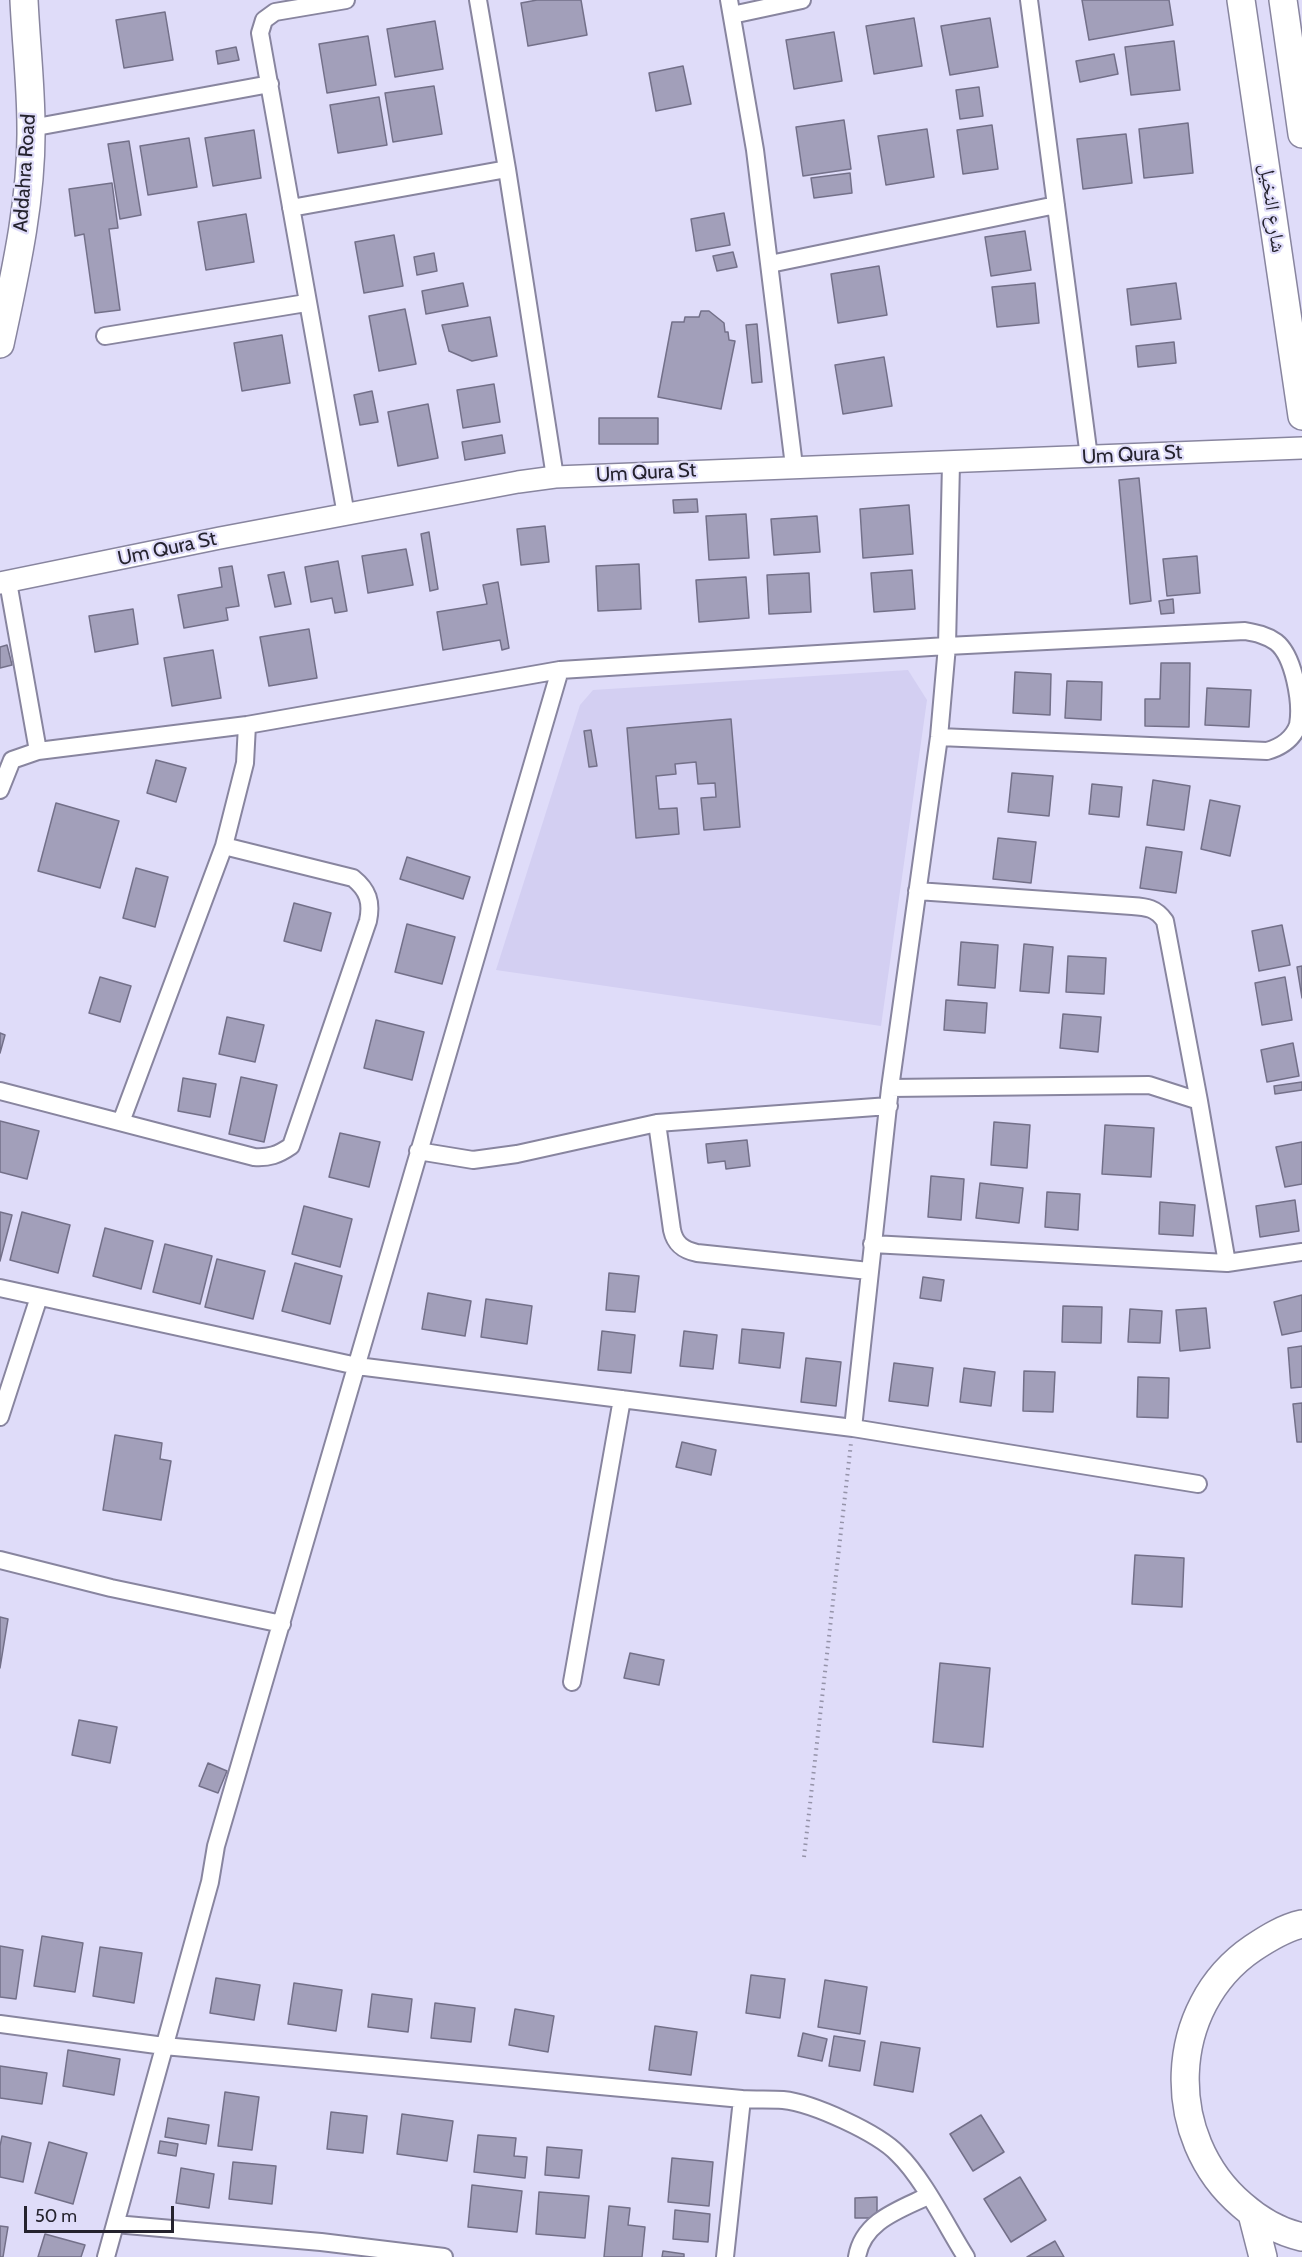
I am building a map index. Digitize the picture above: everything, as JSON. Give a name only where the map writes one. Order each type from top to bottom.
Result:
[{"type":"main road","name":"Addahra Road","points":[[0,344],[16,268],[29,178],[31,128],[24,0]]},
{"type":"main road","name":"شارع النخيل","points":[[1241,0],[1302,416]]},
{"type":"main road","points":[[1283,0],[1302,134]]},
{"type":"main road","points":[[1302,1924],[1268,1938],[1243,1955],[1221,1976],[1203,2003],[1191,2033],[1185,2064],[1185,2096],[1191,2128],[1214,2176],[1252,2214],[1274,2227],[1302,2238]]},
{"type":"main road","points":[[1252,2214],[1263,2257]]},
{"type":"street","points":[[346,0],[275,12],[264,20],[260,41],[270,84],[306,303],[346,515]]},
{"type":"street","points":[[478,0],[555,477]]},
{"type":"street","points":[[794,466],[755,150],[730,8],[802,0]]},
{"type":"street","points":[[1029,0],[1089,457]]},
{"type":"street","points":[[31,128],[270,84]]},
{"type":"street","points":[[291,208],[507,169]]},
{"type":"street","points":[[770,264],[1056,205]]},
{"type":"street","points":[[105,336],[306,303]]},
{"type":"street","name":"Um Qura St","points":[[4,583],[220,538],[555,477],[1302,448]]},
{"type":"street","points":[[853,1428],[890,1088],[939,737],[947,646],[951,463]]},
{"type":"street","points":[[4,583],[38,751]]},
{"type":"street","points":[[0,790],[12,760],[38,751],[247,724],[560,670],[947,646],[1245,631],[1257,633],[1277,643],[1291,662],[1300,716],[1298,726],[1286,742],[1267,751],[939,737]]},
{"type":"street","points":[[106,2257],[210,1882],[216,1846],[560,670]]},
{"type":"street","points":[[121,1122],[224,846],[245,763],[247,724]]},
{"type":"street","points":[[0,1091],[254,1157],[267,1158],[291,1146],[368,921],[370,900],[364,886],[353,878],[224,846]]},
{"type":"street","points":[[917,891],[1141,906],[1150,907],[1159,913],[1165,921],[1227,1263]]},
{"type":"street","points":[[890,1088],[1149,1085],[1199,1101]]},
{"type":"street","points":[[418,1151],[473,1160],[517,1154],[657,1123],[889,1106]]},
{"type":"street","points":[[657,1123],[672,1230],[676,1242],[682,1248],[697,1252],[869,1271]]},
{"type":"street","points":[[872,1244],[1227,1263],[1302,1252]]},
{"type":"street","points":[[0,1288],[357,1366],[853,1428],[1198,1484]]},
{"type":"street","points":[[0,1417],[39,1297]]},
{"type":"street","points":[[573,1682],[622,1399]]},
{"type":"street","points":[[0,1560],[111,1588],[282,1624]]},
{"type":"street","points":[[0,2024],[164,2046],[742,2099],[784,2100],[811,2107],[871,2134],[898,2153],[966,2257]]},
{"type":"street","points":[[725,2257],[742,2099]]},
{"type":"street","points":[[857,2257],[858,2248],[868,2230],[885,2217],[928,2196]]},
{"type":"street","points":[[115,2224],[320,2250],[444,2257]]},
{"type":"path","points":[[804,1857],[853,1428]]},
{"type":"shaded area","points":[[908,670],[927,700],[881,1026],[496,970],[580,705],[593,690]]},
{"type":"building","points":[[537,0],[581,0],[587,35],[528,46],[521,3]]},
{"type":"building","points":[[1082,0],[1169,0],[1173,25],[1089,40]]},
{"type":"building","points":[[165,12],[173,60],[124,68],[116,20]]},
{"type":"building","points":[[914,18],[922,66],[874,74],[866,26]]},
{"type":"building","points":[[990,18],[998,67],[950,75],[941,26]]},
{"type":"building","points":[[435,21],[443,69],[395,77],[387,29]]},
{"type":"building","points":[[834,32],[842,81],[794,89],[786,40]]},
{"type":"building","points":[[368,36],[376,85],[327,93],[319,44]]},
{"type":"building","points":[[1174,41],[1180,90],[1131,95],[1125,47]]},
{"type":"building","points":[[236,47],[239,60],[218,64],[216,51]]},
{"type":"building","points":[[1114,54],[1118,74],[1080,82],[1076,61]]},
{"type":"building","points":[[683,66],[691,104],[656,111],[649,73]]},
{"type":"building","points":[[434,86],[442,134],[393,142],[385,93]]},
{"type":"building","points":[[979,87],[983,116],[960,119],[956,90]]},
{"type":"building","points":[[379,97],[387,145],[338,153],[330,105]]},
{"type":"building","points":[[844,120],[851,169],[803,176],[796,127]]},
{"type":"building","points":[[1188,123],[1193,173],[1144,178],[1139,129]]},
{"type":"building","points":[[992,125],[998,169],[963,174],[957,130]]},
{"type":"building","points":[[927,129],[934,177],[886,185],[878,136]]},
{"type":"building","points":[[254,130],[261,178],[213,186],[205,138]]},
{"type":"building","points":[[1126,134],[1132,183],[1083,189],[1077,139]]},
{"type":"building","points":[[189,138],[197,187],[148,195],[140,146]]},
{"type":"building","points":[[129,141],[141,215],[120,219],[108,144]]},
{"type":"building","points":[[850,173],[852,193],[814,198],[811,178]]},
{"type":"building","points":[[112,183],[118,228],[109,229],[120,310],[95,313],[84,234],[75,236],[69,189]]},
{"type":"building","points":[[724,213],[730,245],[696,251],[691,219]]},
{"type":"building","points":[[246,214],[254,262],[206,270],[198,222]]},
{"type":"building","points":[[1025,231],[1031,270],[991,276],[985,237]]},
{"type":"building","points":[[394,235],[403,286],[364,293],[355,242]]},
{"type":"building","points":[[733,252],[737,267],[717,271],[713,256]]},
{"type":"building","points":[[434,253],[437,271],[417,275],[414,257]]},
{"type":"building","points":[[879,266],[887,315],[838,323],[831,274]]},
{"type":"building","points":[[463,283],[468,306],[426,314],[422,291]]},
{"type":"building","points":[[1035,283],[1039,323],[997,327],[992,287]]},
{"type":"building","points":[[1176,283],[1181,319],[1131,325],[1127,289]]},
{"type":"building","points":[[405,309],[416,364],[379,371],[369,316]]},
{"type":"building","points":[[701,311],[709,311],[724,323],[729,340],[735,341],[721,409],[658,397],[672,322],[684,322],[685,317],[699,317]]},
{"type":"building","points":[[490,317],[497,356],[472,361],[449,351],[442,325]]},
{"type":"building","points":[[757,324],[762,382],[752,383],[746,325]]},
{"type":"building","points":[[282,335],[290,383],[242,391],[234,343]]},
{"type":"building","points":[[1174,342],[1176,363],[1138,367],[1136,346]]},
{"type":"building","points":[[884,357],[892,406],[843,414],[835,365]]},
{"type":"building","points":[[494,384],[500,422],[463,428],[457,390]]},
{"type":"building","points":[[372,391],[378,422],[360,425],[354,395]]},
{"type":"building","points":[[428,404],[438,458],[398,466],[388,412]]},
{"type":"building","points":[[599,418],[658,418],[658,444],[599,444]]},
{"type":"building","points":[[502,435],[505,453],[465,460],[462,442]]},
{"type":"building","points":[[1139,478],[1151,601],[1130,604],[1119,480]]},
{"type":"building","points":[[697,499],[698,512],[674,513],[673,500]]},
{"type":"building","points":[[909,505],[913,554],[863,558],[860,509]]},
{"type":"building","points":[[746,514],[749,558],[709,560],[706,516]]},
{"type":"building","points":[[817,516],[820,552],[774,555],[771,519]]},
{"type":"building","points":[[545,526],[549,562],[521,565],[517,529]]},
{"type":"building","points":[[429,532],[438,589],[430,591],[421,534]]},
{"type":"building","points":[[406,549],[413,585],[368,593],[362,556]]},
{"type":"building","points":[[1197,556],[1200,593],[1167,596],[1163,559]]},
{"type":"building","points":[[338,561],[347,611],[335,613],[332,598],[311,602],[305,567]]},
{"type":"building","points":[[639,564],[641,609],[598,611],[596,566]]},
{"type":"building","points":[[232,566],[239,606],[226,608],[228,620],[184,628],[178,595],[222,587],[219,568]]},
{"type":"building","points":[[912,570],[915,609],[874,612],[871,573]]},
{"type":"building","points":[[284,572],[291,604],[275,607],[268,575]]},
{"type":"building","points":[[809,573],[811,612],[769,614],[767,575]]},
{"type":"building","points":[[746,577],[749,618],[699,622],[696,580]]},
{"type":"building","points":[[498,582],[509,648],[502,650],[500,640],[443,650],[437,612],[487,604],[483,585]]},
{"type":"building","points":[[1173,599],[1174,613],[1161,614],[1159,601]]},
{"type":"building","points":[[133,609],[138,644],[95,652],[89,616]]},
{"type":"building","points":[[309,629],[317,678],[269,686],[260,637]]},
{"type":"building","points":[[7,645],[12,665],[0,668],[0,647]]},
{"type":"building","points":[[213,650],[221,698],[172,706],[164,658]]},
{"type":"building","points":[[1161,663],[1190,663],[1189,727],[1145,726],[1145,699],[1160,699]]},
{"type":"building","points":[[1015,672],[1051,674],[1050,715],[1013,713]]},
{"type":"building","points":[[1067,681],[1102,682],[1101,720],[1065,718]]},
{"type":"building","points":[[1207,688],[1251,690],[1249,727],[1205,725]]},
{"type":"building","points":[[731,719],[740,827],[704,830],[701,798],[716,797],[715,783],[698,784],[696,762],[675,764],[676,774],[656,776],[659,809],[677,808],[679,834],[636,838],[627,728]]},
{"type":"building","points":[[591,730],[597,766],[589,767],[584,731]]},
{"type":"building","points":[[156,760],[186,768],[176,802],[147,793]]},
{"type":"building","points":[[1012,773],[1053,776],[1049,816],[1008,812]]},
{"type":"building","points":[[1153,780],[1190,786],[1184,830],[1147,825]]},
{"type":"building","points":[[1092,784],[1122,787],[1119,817],[1089,814]]},
{"type":"building","points":[[1210,800],[1240,806],[1230,856],[1201,849]]},
{"type":"building","points":[[56,803],[119,821],[100,888],[38,871]]},
{"type":"building","points":[[998,838],[1036,842],[1031,883],[993,879]]},
{"type":"building","points":[[1146,847],[1182,852],[1176,893],[1140,888]]},
{"type":"building","points":[[407,857],[470,877],[463,899],[400,879]]},
{"type":"building","points":[[136,868],[168,877],[155,927],[123,918]]},
{"type":"building","points":[[294,903],[331,913],[321,951],[284,941]]},
{"type":"building","points":[[407,924],[455,937],[442,984],[395,972]]},
{"type":"building","points":[[1282,925],[1290,965],[1259,971],[1252,931]]},
{"type":"building","points":[[961,942],[998,945],[995,988],[958,985]]},
{"type":"building","points":[[1024,944],[1053,947],[1049,993],[1020,991]]},
{"type":"building","points":[[1068,956],[1106,958],[1104,994],[1066,992]]},
{"type":"building","points":[[1302,966],[1302,998],[1297,967]]},
{"type":"building","points":[[100,977],[131,986],[120,1022],[89,1013]]},
{"type":"building","points":[[1285,977],[1292,1020],[1262,1025],[1255,983]]},
{"type":"building","points":[[946,1000],[987,1003],[985,1033],[944,1030]]},
{"type":"building","points":[[1063,1014],[1101,1017],[1098,1052],[1060,1048]]},
{"type":"building","points":[[227,1017],[264,1025],[255,1062],[219,1054]]},
{"type":"building","points":[[376,1020],[424,1032],[412,1080],[364,1068]]},
{"type":"building","points":[[0,1033],[5,1035],[0,1053]]},
{"type":"building","points":[[1293,1043],[1299,1076],[1267,1082],[1261,1050]]},
{"type":"building","points":[[241,1077],[277,1085],[264,1142],[229,1134]]},
{"type":"building","points":[[183,1078],[216,1084],[210,1117],[178,1111]]},
{"type":"building","points":[[1302,1082],[1302,1090],[1275,1094],[1274,1086]]},
{"type":"building","points":[[0,1121],[39,1131],[27,1179],[0,1172]]},
{"type":"building","points":[[994,1122],[1030,1125],[1027,1168],[991,1165]]},
{"type":"building","points":[[1105,1125],[1154,1128],[1151,1177],[1102,1174]]},
{"type":"building","points":[[340,1133],[380,1142],[369,1187],[329,1177]]},
{"type":"building","points":[[747,1140],[750,1166],[726,1169],[725,1161],[708,1163],[706,1144]]},
{"type":"building","points":[[1302,1142],[1302,1184],[1285,1187],[1276,1147]]},
{"type":"building","points":[[931,1176],[964,1179],[961,1220],[928,1217]]},
{"type":"building","points":[[980,1183],[1023,1188],[1019,1223],[976,1218]]},
{"type":"building","points":[[1047,1192],[1080,1194],[1078,1230],[1045,1227]]},
{"type":"building","points":[[1295,1200],[1299,1231],[1260,1237],[1256,1206]]},
{"type":"building","points":[[1160,1202],[1195,1205],[1193,1236],[1159,1234]]},
{"type":"building","points":[[304,1206],[352,1219],[340,1267],[292,1254]]},
{"type":"building","points":[[0,1212],[12,1215],[0,1261]]},
{"type":"building","points":[[22,1212],[70,1225],[58,1273],[10,1260]]},
{"type":"building","points":[[105,1228],[153,1241],[141,1289],[93,1276]]},
{"type":"building","points":[[165,1244],[212,1256],[200,1304],[153,1292]]},
{"type":"building","points":[[217,1259],[265,1271],[253,1319],[205,1307]]},
{"type":"building","points":[[295,1263],[342,1276],[330,1324],[282,1311]]},
{"type":"building","points":[[609,1273],[639,1276],[635,1312],[606,1310]]},
{"type":"building","points":[[923,1277],[944,1280],[941,1301],[920,1298]]},
{"type":"building","points":[[428,1293],[471,1301],[465,1336],[422,1329]]},
{"type":"building","points":[[1302,1295],[1302,1331],[1282,1335],[1274,1302]]},
{"type":"building","points":[[486,1299],[532,1306],[527,1344],[481,1337]]},
{"type":"building","points":[[1063,1306],[1102,1307],[1101,1343],[1062,1342]]},
{"type":"building","points":[[1206,1308],[1210,1348],[1180,1351],[1176,1310]]},
{"type":"building","points":[[1130,1309],[1162,1311],[1160,1343],[1128,1342]]},
{"type":"building","points":[[742,1329],[784,1333],[780,1368],[739,1363]]},
{"type":"building","points":[[602,1331],[635,1335],[631,1373],[598,1370]]},
{"type":"building","points":[[684,1331],[717,1335],[713,1369],[680,1366]]},
{"type":"building","points":[[1302,1346],[1302,1387],[1291,1388],[1288,1348]]},
{"type":"building","points":[[806,1358],[841,1362],[836,1406],[801,1402]]},
{"type":"building","points":[[894,1363],[933,1368],[928,1406],[889,1401]]},
{"type":"building","points":[[964,1368],[995,1372],[991,1406],[960,1402]]},
{"type":"building","points":[[1024,1371],[1055,1372],[1053,1412],[1023,1411]]},
{"type":"building","points":[[1138,1377],[1169,1378],[1168,1418],[1137,1417]]},
{"type":"building","points":[[1302,1403],[1302,1442],[1297,1442],[1293,1404]]},
{"type":"building","points":[[115,1435],[162,1443],[160,1459],[171,1461],[161,1520],[103,1510]]},
{"type":"building","points":[[682,1442],[716,1450],[711,1475],[676,1467]]},
{"type":"building","points":[[1135,1555],[1184,1558],[1182,1607],[1132,1604]]},
{"type":"building","points":[[0,1617],[8,1619],[0,1668]]},
{"type":"building","points":[[630,1653],[664,1660],[659,1685],[624,1678]]},
{"type":"building","points":[[940,1663],[990,1668],[983,1747],[933,1742]]},
{"type":"building","points":[[79,1720],[117,1727],[110,1763],[72,1755]]},
{"type":"building","points":[[208,1763],[227,1771],[218,1793],[199,1786]]},
{"type":"building","points":[[42,1936],[83,1943],[75,1992],[34,1986]]},
{"type":"building","points":[[0,1946],[23,1950],[16,1999],[0,1997]]},
{"type":"building","points":[[100,1947],[142,1953],[134,2003],[93,1996]]},
{"type":"building","points":[[751,1975],[785,1979],[780,2018],[746,2013]]},
{"type":"building","points":[[216,1978],[260,1985],[254,2020],[210,2013]]},
{"type":"building","points":[[825,1980],[867,1987],[860,2034],[818,2027]]},
{"type":"building","points":[[294,1983],[342,1990],[336,2031],[288,2024]]},
{"type":"building","points":[[372,1994],[412,1999],[408,2032],[368,2027]]},
{"type":"building","points":[[435,2003],[475,2008],[471,2042],[431,2038]]},
{"type":"building","points":[[515,2009],[554,2016],[548,2052],[509,2045]]},
{"type":"building","points":[[655,2026],[697,2032],[691,2075],[649,2070]]},
{"type":"building","points":[[803,2033],[827,2039],[822,2061],[798,2056]]},
{"type":"building","points":[[834,2036],[865,2041],[860,2071],[829,2066]]},
{"type":"building","points":[[881,2042],[920,2048],[913,2092],[874,2085]]},
{"type":"building","points":[[68,2050],[120,2059],[114,2095],[63,2086]]},
{"type":"building","points":[[0,2066],[47,2073],[42,2104],[0,2098]]},
{"type":"building","points":[[225,2092],[259,2097],[252,2150],[218,2146]]},
{"type":"building","points":[[331,2112],[367,2116],[363,2153],[327,2149]]},
{"type":"building","points":[[402,2114],[453,2121],[447,2161],[397,2154]]},
{"type":"building","points":[[981,2115],[1004,2152],[973,2171],[950,2134]]},
{"type":"building","points":[[168,2118],[209,2125],[206,2144],[165,2137]]},
{"type":"building","points":[[478,2135],[516,2138],[514,2156],[527,2157],[525,2178],[474,2172]]},
{"type":"building","points":[[2,2136],[31,2143],[23,2182],[0,2177]]},
{"type":"building","points":[[160,2141],[178,2144],[176,2156],[158,2153]]},
{"type":"building","points":[[49,2142],[87,2153],[73,2204],[35,2193]]},
{"type":"building","points":[[547,2147],[582,2150],[579,2178],[545,2175]]},
{"type":"building","points":[[672,2158],[713,2162],[709,2206],[668,2202]]},
{"type":"building","points":[[233,2162],[276,2166],[272,2204],[229,2199]]},
{"type":"building","points":[[181,2168],[214,2174],[209,2208],[176,2203]]},
{"type":"building","points":[[1020,2177],[1046,2220],[1011,2242],[984,2199]]},
{"type":"building","points":[[472,2185],[522,2191],[517,2232],[468,2227]]},
{"type":"building","points":[[539,2192],[589,2196],[585,2238],[536,2234]]},
{"type":"building","points":[[877,2197],[877,2218],[855,2218],[855,2198]]},
{"type":"building","points":[[609,2206],[630,2208],[628,2225],[645,2227],[642,2257],[604,2257]]},
{"type":"building","points":[[675,2210],[710,2214],[708,2242],[673,2239]]},
{"type":"building","points":[[0,2226],[8,2227],[3,2257],[0,2257]]},
{"type":"building","points":[[45,2234],[85,2245],[81,2257],[38,2257]]},
{"type":"building","points":[[1055,2241],[1064,2257],[1027,2257]]},
{"type":"building","points":[[663,2251],[684,2254],[684,2257],[662,2257]]}]
